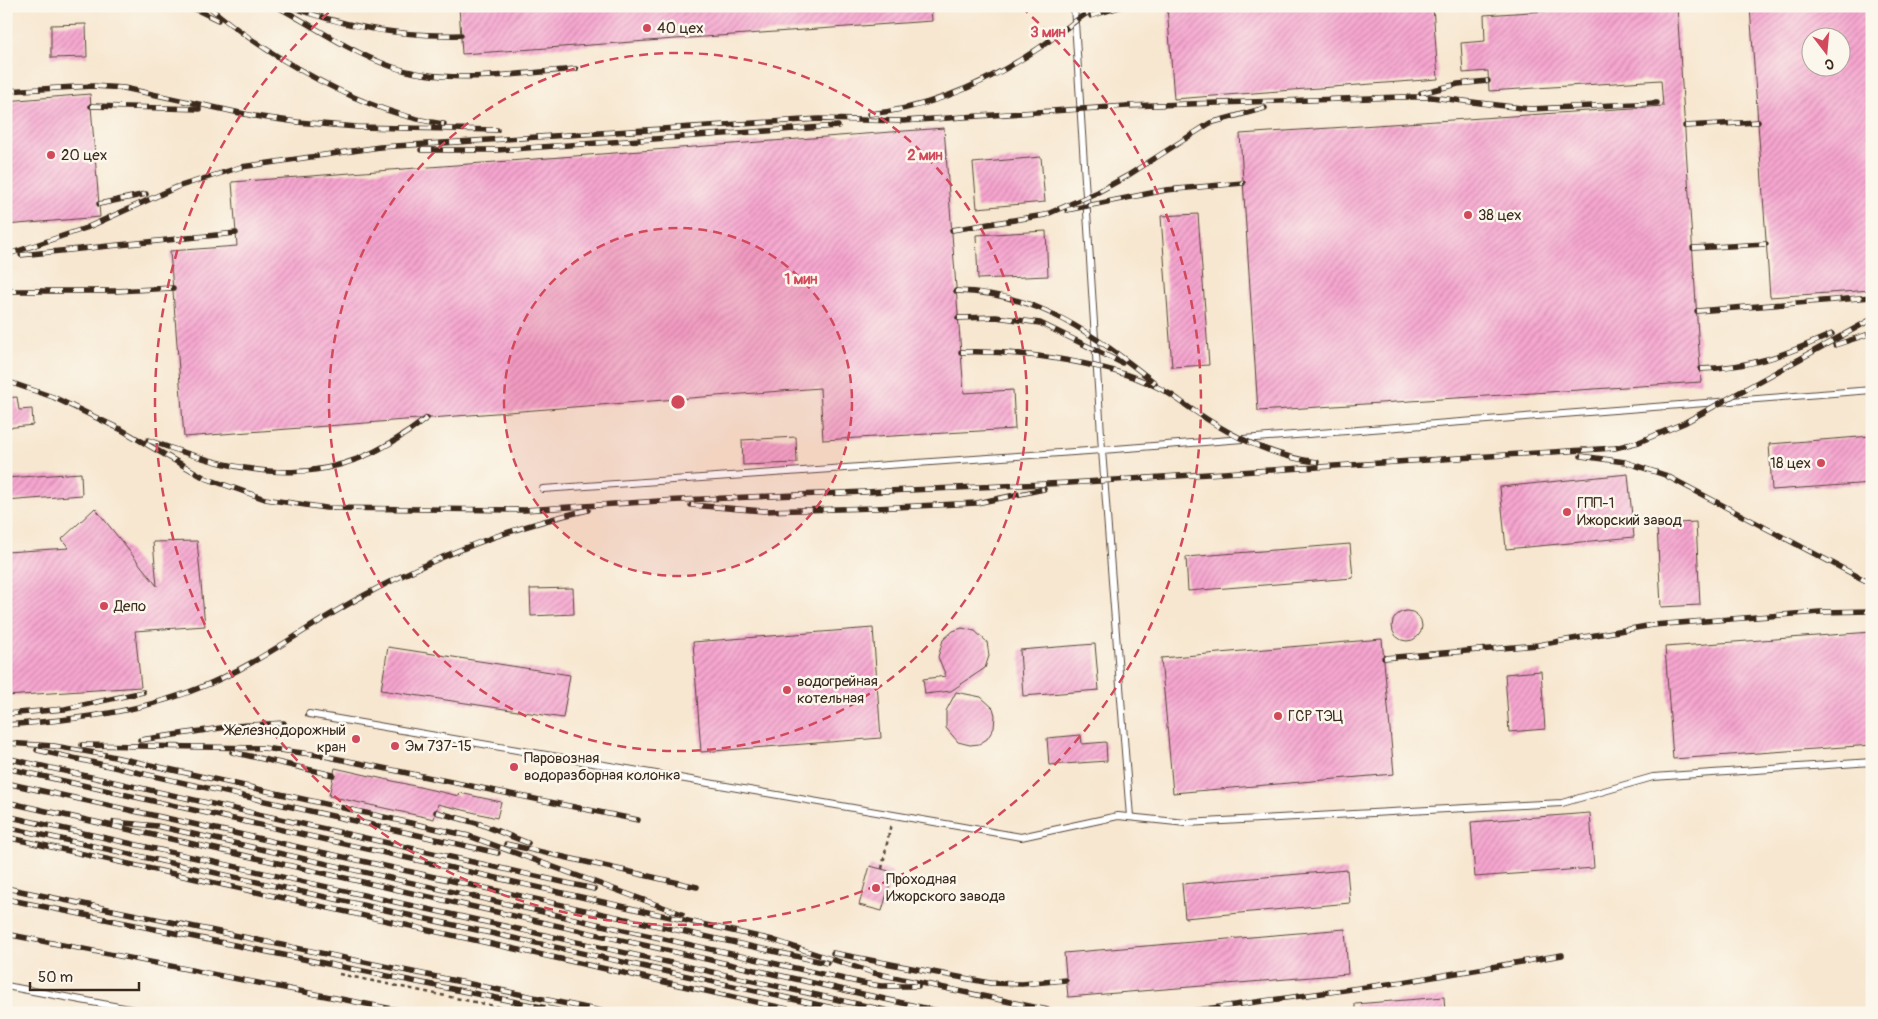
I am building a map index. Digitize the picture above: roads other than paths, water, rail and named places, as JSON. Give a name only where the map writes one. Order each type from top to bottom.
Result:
[{"type":"lane","points":[[1074,6],[1102,450],[1130,817]]},
{"type":"lane","points":[[543,489],[1102,450],[1872,390]]},
{"type":"lane","points":[[309,714],[1021,837],[1118,816],[1186,823],[1562,803],[1653,777],[1872,762]]},
{"type":"lane","points":[[6,986],[151,1013]]},
{"type":"railway","points":[[189,6],[218,20]]},
{"type":"railway","points":[[208,6],[259,45],[319,80],[383,109],[444,124]]},
{"type":"railway","points":[[276,6],[361,54],[411,72],[458,77],[576,69]]},
{"type":"railway","points":[[289,6],[331,20],[373,29],[416,34],[461,35]]},
{"type":"railway","points":[[869,114],[892,111],[936,100],[979,83],[1019,61],[1098,6]]},
{"type":"railway","points":[[1091,16],[1123,6]]},
{"type":"railway","points":[[1421,93],[1458,84],[1488,81]]},
{"type":"railway","points":[[6,91],[93,86],[124,88],[254,116],[297,122],[357,127],[497,130]]},
{"type":"railway","points":[[6,255],[86,228],[177,187],[241,167],[380,147],[819,119],[903,121],[1127,106],[1402,97],[1431,97],[1530,109],[1657,103]]},
{"type":"railway","points":[[91,106],[199,109]]},
{"type":"railway","points":[[952,230],[1045,215],[1098,192],[1127,176],[1210,123],[1265,108]]},
{"type":"railway","points":[[1685,126],[1758,122]]},
{"type":"railway","points":[[421,150],[497,150],[838,126]]},
{"type":"railway","points":[[1067,210],[1166,190],[1243,183]]},
{"type":"railway","points":[[99,204],[146,194]]},
{"type":"railway","points":[[21,255],[236,233]]},
{"type":"railway","points":[[1693,248],[1766,244]]},
{"type":"railway","points":[[6,291],[116,291],[173,288]]},
{"type":"railway","points":[[956,291],[985,293],[1013,299],[1063,319],[1087,333],[1155,383]]},
{"type":"railway","points":[[1697,311],[1872,297]]},
{"type":"railway","points":[[958,318],[996,317],[1040,323],[1122,363]]},
{"type":"railway","points":[[6,381],[53,397],[122,430],[205,478],[265,499],[326,508],[525,510],[659,501],[1069,483],[1615,448],[1639,442],[1684,423],[1872,319]]},
{"type":"railway","points":[[1835,345],[1872,333]]},
{"type":"railway","points":[[1701,369],[1737,366],[1768,359],[1832,334]]},
{"type":"railway","points":[[961,352],[1011,353],[1039,356],[1068,360],[1123,374],[1168,393],[1224,430],[1269,451],[1317,462]]},
{"type":"railway","points":[[148,440],[223,464],[258,470],[292,472],[325,468],[358,459],[392,442],[427,418]]},
{"type":"railway","points":[[1581,456],[1625,462],[1665,475],[1872,584]]},
{"type":"railway","points":[[691,505],[763,511],[876,508],[977,503],[1044,489]]},
{"type":"railway","points":[[6,725],[80,718],[152,704],[176,697],[221,679],[242,668],[343,607],[418,568],[473,545],[529,525],[588,510]]},
{"type":"railway","points":[[1384,658],[1538,645],[1653,625],[1820,612],[1872,611]]},
{"type":"railway","points":[[6,714],[65,709],[143,692]]},
{"type":"railway","points":[[140,740],[234,726],[284,723]]},
{"type":"railway","points":[[6,743],[54,746],[101,754],[469,836],[682,914]]},
{"type":"railway","points":[[82,745],[263,748],[319,755],[638,820]]},
{"type":"railway","points":[[37,750],[498,853]]},
{"type":"railway","points":[[232,752],[333,775]]},
{"type":"railway","points":[[6,758],[594,889]]},
{"type":"railway","points":[[6,768],[773,940],[874,973],[1062,1013]]},
{"type":"railway","points":[[6,783],[827,963]]},
{"type":"railway","points":[[6,802],[947,1013]]},
{"type":"railway","points":[[436,812],[480,824],[528,843]]},
{"type":"railway","points":[[6,816],[898,1013]]},
{"type":"railway","points":[[114,822],[157,826],[862,983],[881,986],[918,986]]},
{"type":"railway","points":[[6,827],[856,1013]]},
{"type":"railway","points":[[6,837],[806,1013]]},
{"type":"railway","points":[[506,844],[697,887]]},
{"type":"railway","points":[[6,888],[611,1013]]},
{"type":"railway","points":[[6,899],[571,1013]]},
{"type":"railway","points":[[6,934],[413,1013]]},
{"type":"railway","points":[[833,953],[990,983],[1022,984],[1066,980]]},
{"type":"railway","points":[[1176,1013],[1403,982],[1562,955]]},
{"type":"place","name":"40 цех","points":[[647,28]]},
{"type":"place","name":"20 цех","points":[[51,155]]},
{"type":"place","name":"38 цех","points":[[1468,215]]},
{"type":"place","name":"18 цех","points":[[1821,463]]},
{"type":"place","name":"ГПП-1 Ижорский завод","points":[[1567,512]]},
{"type":"place","name":"Депо","points":[[104,606]]},
{"type":"place","name":"водогрейная котельная","points":[[787,690]]},
{"type":"place","name":"ГСР ТЭЦ","points":[[1278,716]]},
{"type":"place","name":"Железнодорожный кран","points":[[356,739]]},
{"type":"place","name":"Эм 737-15","points":[[395,746]]},
{"type":"place","name":"Паровозная водоразборная колонка","points":[[514,767]]},
{"type":"place","name":"Проходная Ижорского завода","points":[[876,888]]}]
